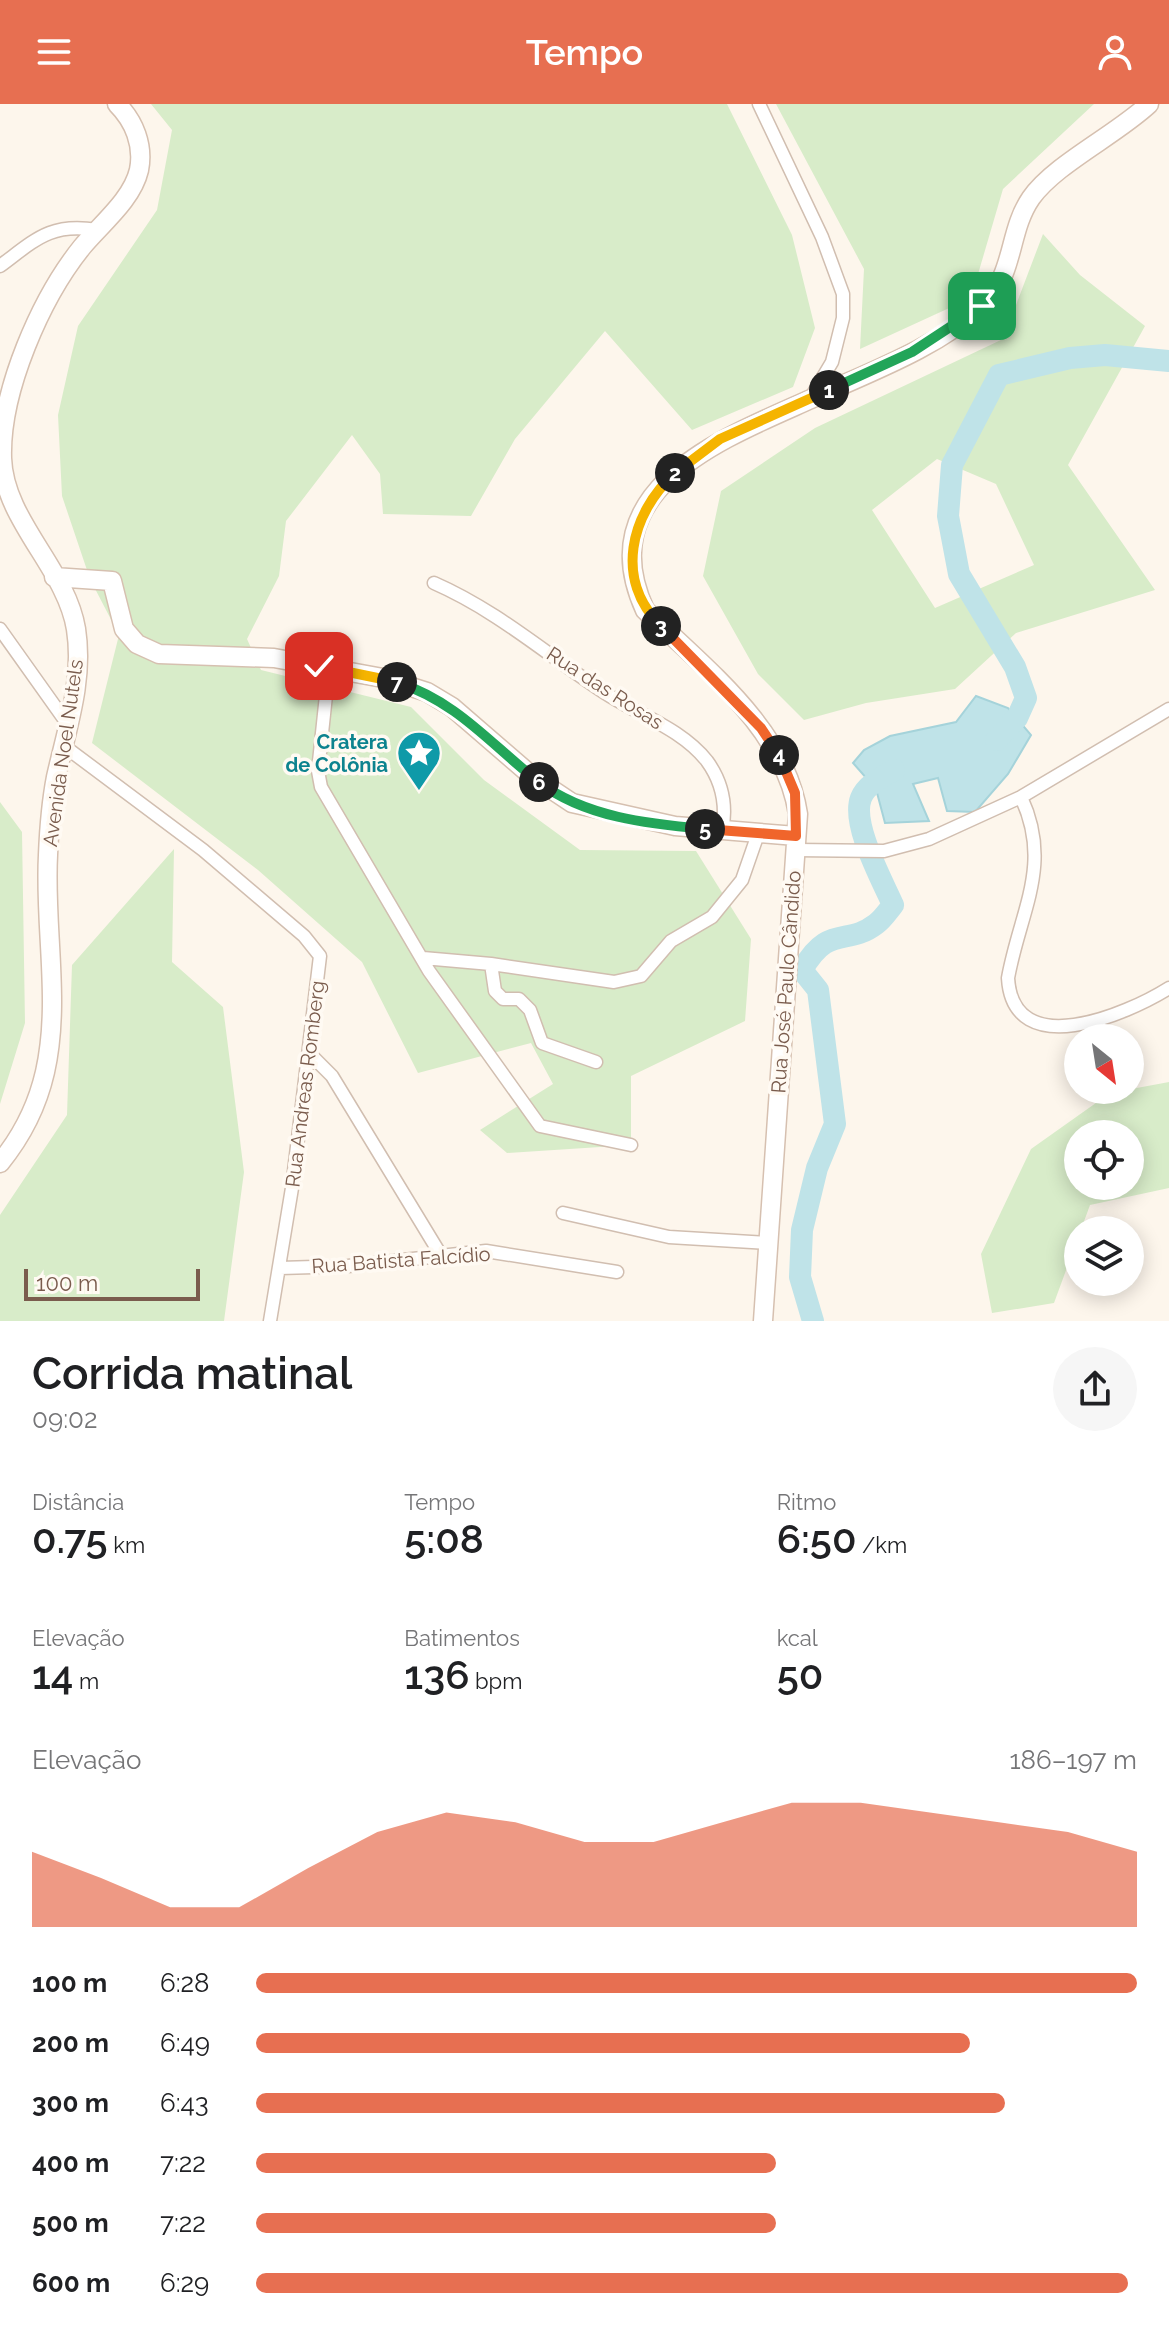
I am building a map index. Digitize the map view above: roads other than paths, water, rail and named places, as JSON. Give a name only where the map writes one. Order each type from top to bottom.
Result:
[{"type":"street","name":"Avenida Noel Nutels","points":[[0,1163],[33,1113],[45,1071],[51,987],[48,860],[55,782],[78,676],[77,638],[70,610],[17,508],[5,475],[4,430],[8,389],[40,311],[72,261],[130,190],[139,170],[136,132],[117,104]]},
{"type":"street","points":[[759,104],[822,237],[843,294],[843,318],[832,362],[810,399]]},
{"type":"street","name":"Rua José Paulo Cândido","points":[[763,1321],[795,843],[795,793],[778,753],[761,728],[645,610],[635,587],[631,565],[635,533],[660,486],[690,459],[720,439],[912,352],[982,306],[1008,268],[1019,225],[1031,197],[1149,104]]},
{"type":"street","points":[[0,266],[34,241],[65,226],[97,230]]},
{"type":"street","points":[[54,577],[112,581],[124,629],[137,644],[159,654],[264,657],[358,671],[427,692],[472,722],[533,777],[572,803],[665,825],[758,834],[858,852],[884,851],[929,839],[1021,797],[1169,709]]},
{"type":"street","name":"Rua das Rosas","points":[[434,583],[500,617],[604,692],[688,743],[718,779],[726,809],[722,831]]},
{"type":"street","points":[[0,629],[69,726]]},
{"type":"street","points":[[329,667],[318,771],[321,787],[423,958],[540,1126],[631,1145]]},
{"type":"street","name":"Rua Andreas Romberg","points":[[64,746],[203,850],[304,936],[320,956],[280,1268],[270,1321]]},
{"type":"street","points":[[1021,797],[1032,826],[1037,867],[1008,978],[1009,995],[1017,1011],[1028,1021],[1041,1026],[1063,1026],[1137,1004],[1169,988]]},
{"type":"street","points":[[423,958],[491,964],[614,982],[641,976],[671,941],[712,917],[742,880],[758,834]]},
{"type":"street","points":[[491,964],[495,991],[503,999],[519,999],[530,1010],[542,1043],[596,1062]]},
{"type":"street","points":[[309,1053],[332,1076],[442,1257]]},
{"type":"street","points":[[563,1213],[669,1237],[767,1243]]},
{"type":"street","name":"Rua Batista Falcídio","points":[[280,1268],[348,1266],[486,1251],[510,1252],[617,1272]]},
{"type":"water","points":[[976,696],[1008,708],[1031,735],[1008,774],[975,812],[947,811],[938,778],[913,784],[929,821],[885,823],[876,789],[853,763],[864,750],[890,736],[956,722]]},
{"type":"waterway","points":[[996,740],[1017,718],[1026,698],[1015,667],[959,574],[948,516],[952,465],[999,375],[1070,358],[1105,355],[1169,361]]},
{"type":"waterway","points":[[813,1321],[800,1277],[802,1230],[817,1168],[835,1124],[818,990],[802,970],[821,946],[865,931],[879,922],[893,905],[869,852],[859,809],[867,789],[894,770]]},
{"type":"place","name":"Cratera de Colônia","points":[[419,792]]}]
